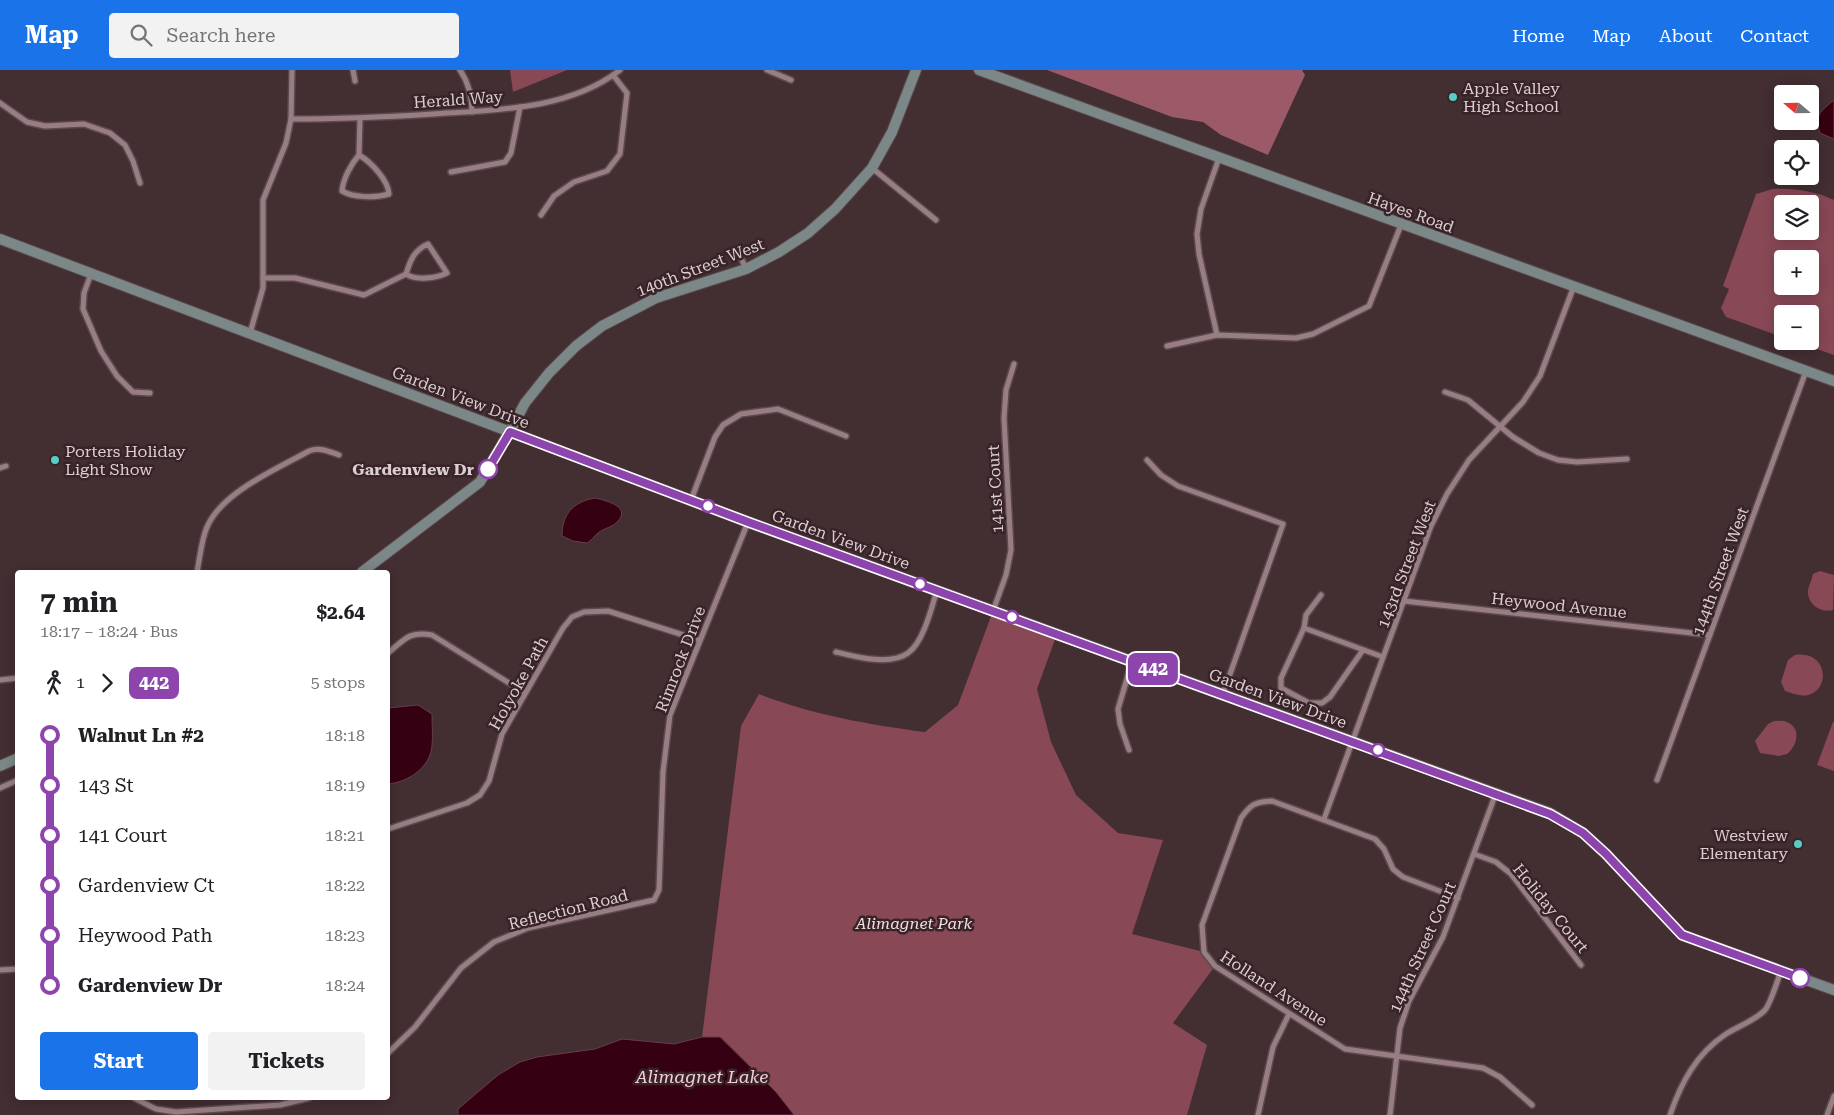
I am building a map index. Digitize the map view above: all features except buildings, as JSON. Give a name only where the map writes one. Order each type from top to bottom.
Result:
[{"type":"street","points":[[250,333],[264,288],[263,200],[286,143],[292,119],[292,70]]},
{"type":"street","points":[[353,70],[355,81]]},
{"type":"street","points":[[460,70],[467,81],[472,101],[472,112]]},
{"type":"street","name":"Herald Way","points":[[292,119],[360,118],[472,112],[520,106],[555,100],[584,90],[613,76],[620,70]]},
{"type":"street","points":[[767,70],[791,80]]},
{"type":"street","name":"140th Street West","points":[[365,570],[480,482],[525,403],[549,373],[576,346],[602,326],[656,298],[746,269],[779,252],[808,233],[835,209],[872,168],[892,132],[916,70]]},
{"type":"street","name":"Hayes Road","points":[[979,70],[1834,381]]},
{"type":"street","points":[[541,215],[554,196],[574,182],[607,171],[620,154],[627,93],[613,76]]},
{"type":"street","points":[[0,103],[27,122],[45,126],[84,124],[110,133],[125,145],[133,161],[140,183]]},
{"type":"street","points":[[451,172],[505,162],[511,154],[520,106]]},
{"type":"street","points":[[359,155],[367,160],[388,188],[389,194],[382,196],[349,195],[342,191],[343,184],[354,160],[359,155],[360,118]]},
{"type":"street","points":[[1217,335],[1199,254],[1197,234],[1201,209],[1220,158]]},
{"type":"street","points":[[872,168],[936,220]]},
{"type":"street","points":[[1167,346],[1217,335],[1296,338],[1313,334],[1369,306],[1401,225]]},
{"type":"street","name":"Garden View Drive","points":[[0,239],[748,522],[1550,814],[1583,833],[1606,854],[1682,935],[1834,990]]},
{"type":"street","points":[[263,278],[295,278],[364,296],[406,274],[411,260],[420,247],[428,244],[447,273],[438,278],[410,277],[406,274]]},
{"type":"street","points":[[737,249],[746,269]]},
{"type":"street","points":[[91,273],[84,293],[83,309],[101,351],[117,376],[133,392],[150,393]]},
{"type":"street","name":"143rd Street West","points":[[1324,819],[1431,526],[1447,494],[1469,460],[1523,402],[1540,376],[1574,286]]},
{"type":"street","name":"141st Court","points":[[993,611],[1006,575],[1011,550],[1004,418],[1006,390],[1014,364]]},
{"type":"street","name":"144th Street West","points":[[1657,780],[1806,371]]},
{"type":"street","points":[[1445,392],[1468,400],[1500,428],[1540,453],[1558,460],[1577,462],[1627,459]]},
{"type":"street","points":[[691,500],[714,437],[723,425],[741,414],[778,409],[846,436]]},
{"type":"street","points":[[198,570],[207,527],[215,512],[227,500],[240,490],[308,451],[316,448],[324,449],[339,455]]},
{"type":"street","points":[[1147,460],[1161,475],[1178,486],[1283,524],[1223,694]]},
{"type":"street","points":[[0,468],[6,466]]},
{"type":"street","name":"Rimrock Drive","points":[[654,900],[659,890],[663,772],[670,715],[748,522]]},
{"type":"street","points":[[836,652],[864,659],[894,659],[908,653],[917,641],[928,618],[937,590]]},
{"type":"street","points":[[1321,595],[1306,615],[1304,628],[1281,678],[1281,688],[1310,702],[1322,703],[1330,697],[1363,650]]},
{"type":"street","name":"Heywood Avenue","points":[[1404,601],[1710,635]]},
{"type":"street","name":"Holyoke Path","points":[[390,828],[467,802],[480,795],[489,781],[502,734],[563,628],[572,618],[584,612],[608,610],[700,640]]},
{"type":"street","points":[[1304,628],[1383,657]]},
{"type":"street","points":[[390,651],[408,637],[419,633],[432,636],[525,694]]},
{"type":"street","points":[[1129,750],[1120,724],[1118,709],[1132,661]]},
{"type":"street","points":[[0,680],[15,678]]},
{"type":"street","points":[[0,766],[15,759]]},
{"type":"street","points":[[0,788],[15,781]]},
{"type":"street","name":"144th Street Court","points":[[1390,1115],[1400,1028],[1409,1001],[1443,937],[1496,793]]},
{"type":"street","name":"Holland Avenue","points":[[1458,898],[1403,877],[1394,869],[1384,849],[1375,839],[1272,801],[1259,802],[1248,808],[1241,818],[1202,925],[1204,952],[1215,966],[1345,1048],[1396,1057],[1483,1068],[1500,1077],[1532,1105]]},
{"type":"street","name":"Holiday Court","points":[[1474,854],[1496,862],[1510,874],[1581,965]]},
{"type":"street","name":"Reflection Road","points":[[390,1052],[415,1027],[461,968],[494,942],[528,928],[654,900]]},
{"type":"street","points":[[0,970],[15,969]]},
{"type":"street","points":[[1670,1115],[1678,1092],[1690,1069],[1706,1050],[1724,1035],[1766,1010],[1781,971]]},
{"type":"street","points":[[1258,1115],[1273,1047],[1289,1014]]},
{"type":"street","points":[[1827,1115],[1834,1096]]},
{"type":"street","points":[[138,1100],[156,1108],[176,1112],[280,1105],[301,1100]]},
{"type":"green space","points":[[510,70],[567,70],[513,92]]},
{"type":"green space","points":[[1773,189],[1789,189],[1812,192],[1834,200],[1834,355],[1819,350],[1819,305],[1774,305],[1774,334],[1726,317],[1721,308],[1729,289],[1723,286],[1756,194]]},
{"type":"green space","points":[[1820,571],[1834,575],[1833,610],[1819,609],[1812,603],[1808,595],[1813,574]]},
{"type":"green space","name":"Alimagnet Park","points":[[993,611],[1057,634],[1037,689],[1051,742],[1076,795],[1118,833],[1163,840],[1132,934],[1204,952],[1215,966],[1173,1023],[1207,1045],[1187,1115],[794,1115],[776,1092],[721,1037],[702,1037],[741,726],[759,694],[800,708],[841,718],[925,732],[958,705]]},
{"type":"green space","points":[[1795,655],[1806,655],[1814,658],[1820,664],[1823,679],[1815,692],[1808,695],[1799,695],[1785,691],[1781,682],[1788,660]]},
{"type":"green space","points":[[1774,721],[1786,721],[1795,728],[1795,742],[1787,754],[1779,756],[1760,753],[1755,741],[1768,724]]},
{"type":"green space","points":[[1834,722],[1834,771],[1817,765]]},
{"type":"shaded area","points":[[1047,70],[1302,70],[1305,75],[1268,155],[1221,135],[1203,122],[1172,117]]},
{"type":"water","points":[[1834,100],[1834,139],[1820,133],[1819,116]]},
{"type":"water","points":[[595,498],[619,507],[621,515],[619,520],[598,533],[587,543],[573,541],[562,536],[564,521],[570,510],[587,500]]},
{"type":"water","points":[[418,705],[432,714],[432,742],[427,761],[417,772],[410,777],[390,784],[390,708]]},
{"type":"water","name":"Alimagnet Lake","points":[[702,1037],[720,1037],[776,1092],[794,1115],[458,1115],[458,1109],[498,1075],[520,1062],[537,1057],[595,1049],[622,1039],[674,1044]]},
{"type":"bus line","name":"442","points":[[488,469],[510,432],[748,522],[1496,793],[1550,814],[1583,833],[1606,854],[1682,935],[1800,978]]},
{"type":"place","name":"Apple Valley High School","points":[[1453,97]]},
{"type":"place","name":"Porters Holiday Light Show","points":[[55,460]]},
{"type":"place","name":"Gardenview Dr","points":[[488,469]]},
{"type":"place","name":"Westview Elementary","points":[[1798,844]]}]
